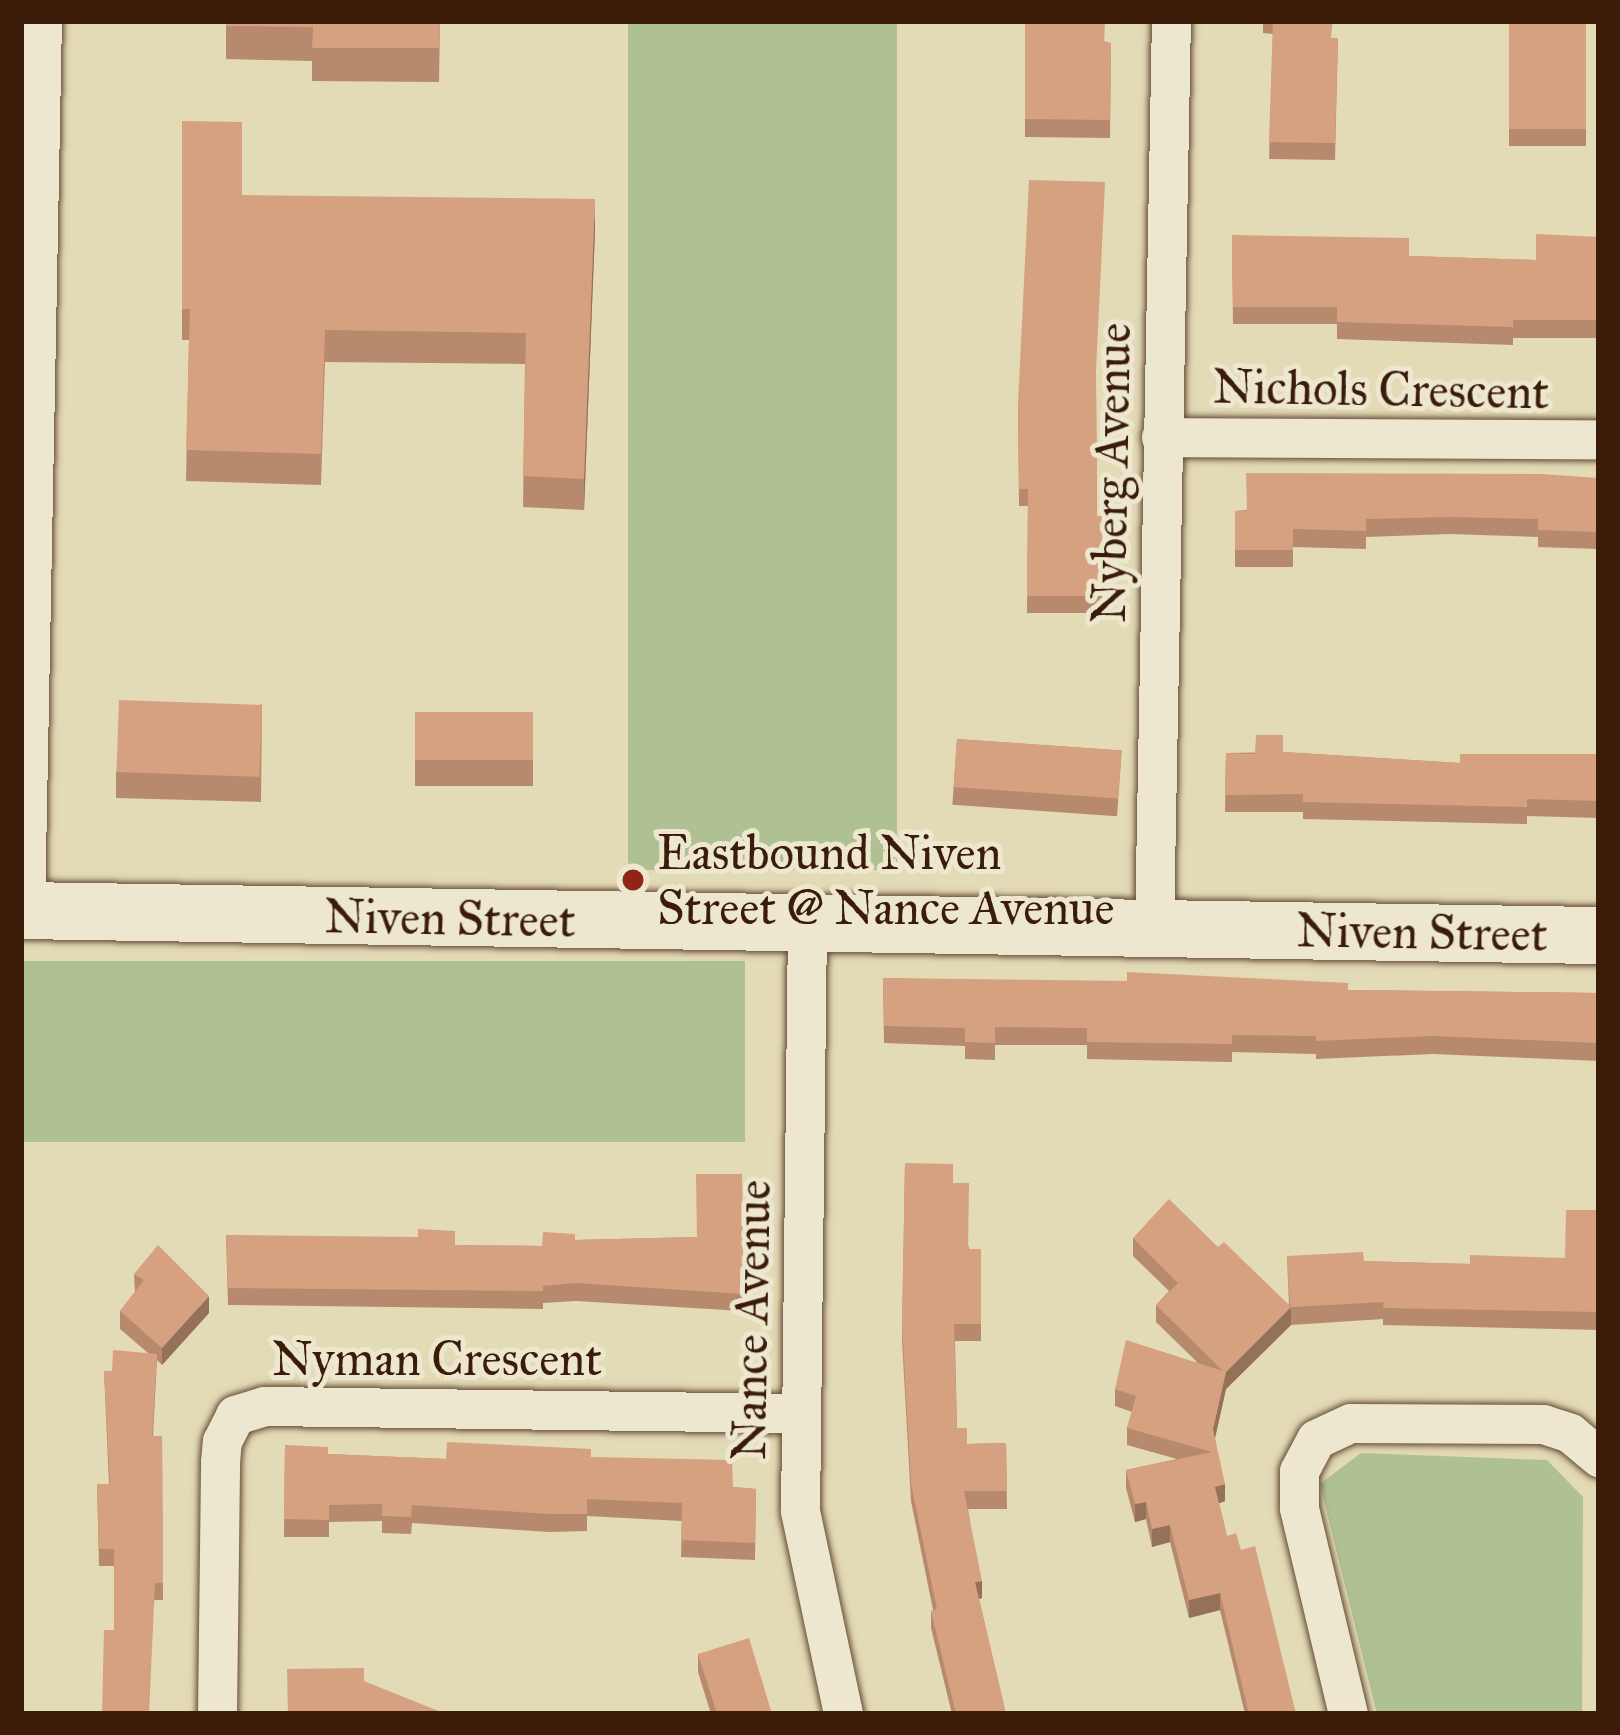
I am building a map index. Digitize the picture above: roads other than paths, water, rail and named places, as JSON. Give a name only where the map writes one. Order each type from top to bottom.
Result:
[{"type":"street","points":[[23,910],[42,21]]},
{"type":"street","name":"Nyberg Avenue","points":[[1154,927],[1171,21]]},
{"type":"street","name":"Nichols Crescent","points":[[1161,436],[1599,439]]},
{"type":"street","name":"Niven Street","points":[[23,910],[1599,935]]},
{"type":"street","name":"Nance Avenue","points":[[807,924],[799,1413],[806,1554],[843,1714]]},
{"type":"street","name":"Nyman Crescent","points":[[217,1714],[220,1462],[222,1441],[235,1415],[264,1406],[799,1413]]},
{"type":"street","points":[[1348,1714],[1300,1508],[1299,1471],[1316,1439],[1351,1423],[1543,1424],[1570,1433],[1599,1457]]},
{"type":"place","name":"Eastbound Niven Street @ Nance Avenue","points":[[633,880]]}]
